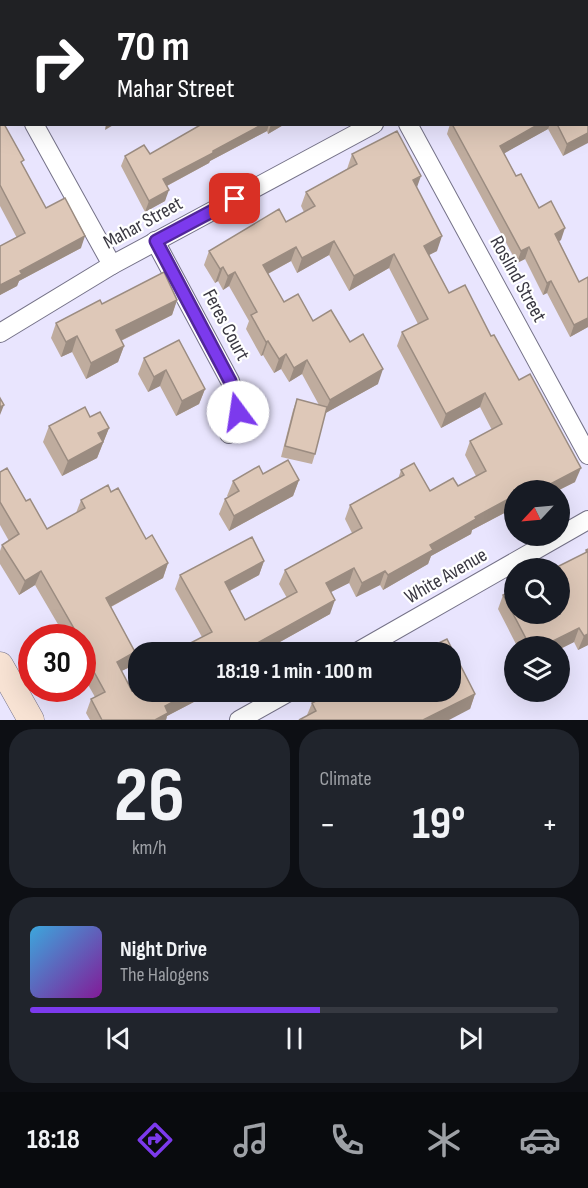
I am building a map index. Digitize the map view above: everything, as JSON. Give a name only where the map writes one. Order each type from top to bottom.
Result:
[{"type":"main road","points":[[0,665],[31,720]]},
{"type":"street","points":[[35,126],[112,265]]},
{"type":"street","name":"Mahar Street","points":[[0,333],[112,265],[370,126]]},
{"type":"street","name":"Roslind Street","points":[[409,126],[588,455]]},
{"type":"street","name":"Feres Court","points":[[156,241],[230,381],[238,412],[229,434]]},
{"type":"street","name":"White Avenue","points":[[374,642],[588,520]]},
{"type":"street","points":[[239,720],[271,702]]},
{"type":"building","points":[[0,126],[5,126],[24,160],[21,162],[46,208],[65,198],[85,236],[20,271],[22,274],[0,285],[0,246],[25,233],[0,185]]},
{"type":"building","points":[[199,126],[259,126],[163,179],[169,190],[149,201],[125,156],[144,145],[150,154]]},
{"type":"building","points":[[453,126],[535,126],[500,146],[516,176],[521,174],[539,208],[551,201],[565,228],[555,234],[579,282],[588,277],[588,318],[574,325],[551,281],[547,283],[529,247],[521,251]]},
{"type":"building","points":[[558,126],[588,126],[588,133],[567,144]]},
{"type":"building","points":[[397,131],[421,176],[413,180],[442,236],[424,246],[449,293],[465,285],[491,336],[494,335],[519,380],[530,374],[581,468],[558,480],[504,480],[504,501],[430,545],[433,550],[388,575],[385,571],[362,583],[354,568],[326,583],[335,600],[259,642],[192,642],[212,632],[180,575],[252,537],[264,561],[225,582],[245,620],[297,592],[285,570],[362,528],[350,505],[404,475],[401,470],[414,463],[430,491],[453,478],[458,486],[486,471],[470,441],[502,424],[485,393],[446,414],[402,332],[428,319],[394,254],[354,276],[334,241],[302,258],[296,247],[263,265],[284,302],[298,294],[313,321],[331,310],[350,342],[363,334],[383,369],[330,400],[307,360],[294,368],[286,354],[279,359],[268,341],[266,342],[251,315],[257,312],[235,272],[228,276],[223,267],[220,269],[209,251],[279,209],[286,222],[315,206],[306,192],[357,164],[352,154]]},
{"type":"building","points":[[164,272],[177,300],[116,330],[124,346],[91,363],[77,336],[66,342],[56,323],[100,300],[102,304]]},
{"type":"building","points":[[179,340],[205,389],[182,401],[166,370],[154,377],[144,358]]},
{"type":"building","points":[[297,399],[327,407],[315,454],[285,446]]},
{"type":"building","points":[[85,407],[90,417],[100,412],[109,428],[98,433],[103,442],[68,461],[49,426]]},
{"type":"building","points":[[288,460],[299,480],[234,516],[225,499],[239,491],[233,481],[259,466],[263,474]]},
{"type":"building","points":[[7,468],[26,501],[30,499],[47,529],[85,508],[81,500],[108,485],[111,492],[118,488],[146,539],[152,535],[168,563],[106,598],[130,642],[128,656],[117,662],[128,683],[128,702],[172,702],[165,706],[168,713],[155,720],[102,720],[93,702],[96,702],[96,696],[105,692],[96,676],[96,624],[71,624],[41,571],[25,581],[2,545],[19,534],[0,502],[0,472]]},
{"type":"building","points":[[588,549],[588,634],[584,636],[579,628],[563,636],[525,636],[518,624],[570,624],[570,560],[587,552]]},
{"type":"building","points":[[461,666],[475,694],[461,701]]},
{"type":"building","points":[[459,702],[423,720],[299,720],[316,711],[312,703]]},
{"type":"route","points":[[235,199],[156,241],[230,381],[238,412]]}]
